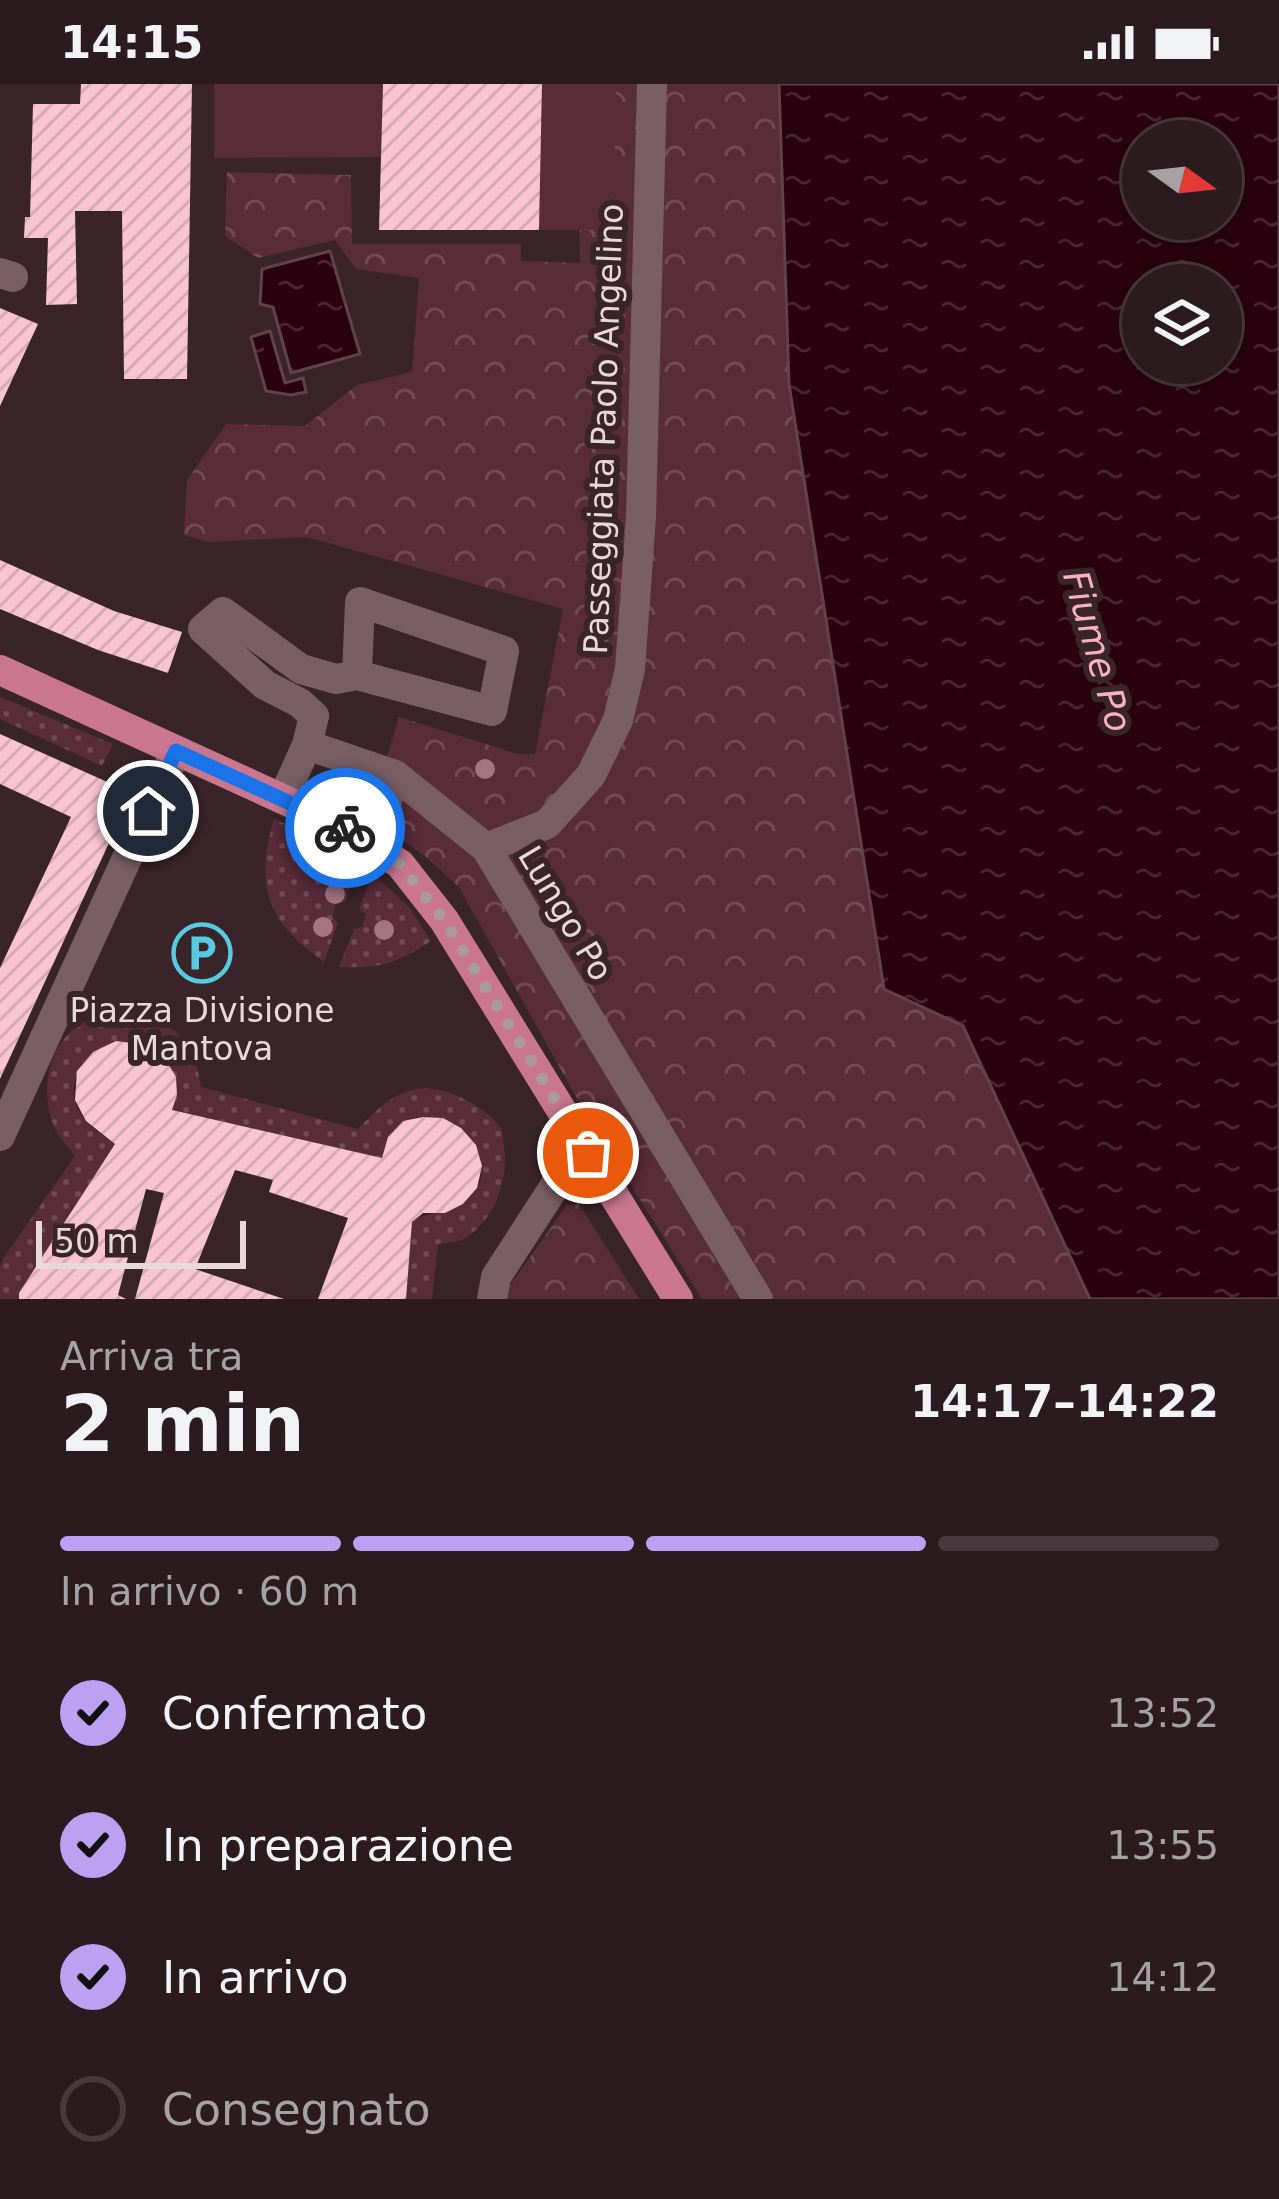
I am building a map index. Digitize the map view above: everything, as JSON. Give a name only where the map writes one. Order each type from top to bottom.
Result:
[{"type":"main road","points":[[0,670],[344,827],[400,864],[444,920],[679,1299]]},
{"type":"street","name":"Passeggiata Paolo Angelino","points":[[486,848],[547,824],[591,775],[618,720],[629,670],[641,518],[652,84]]},
{"type":"street","points":[[283,798],[307,745],[314,716],[265,685],[203,629],[223,612],[301,670],[336,679],[356,675],[492,711],[504,651],[360,602],[356,675]]},
{"type":"street","name":"Lungo Po","points":[[307,745],[395,775],[486,848],[603,1064],[758,1299]]},
{"type":"street","points":[[0,1136],[176,751]]},
{"type":"street","points":[[381,819],[395,775]]},
{"type":"street","points":[[492,1299],[496,1277],[560,1178],[588,1153]]},
{"type":"green space","points":[[214,84],[383,84],[381,157],[214,158]]},
{"type":"green space","points":[[542,84],[616,84],[613,230],[539,230]]},
{"type":"green space","points":[[577,84],[1279,84],[1279,1299],[702,1299],[575,1095],[459,887],[369,816],[399,717],[518,754],[535,754],[563,609],[307,537],[208,542],[184,535],[187,480],[226,424],[305,426],[357,385],[412,372],[419,278],[356,269],[335,240],[258,258],[225,236],[227,172],[351,175],[352,244],[521,244],[521,261],[580,263]]},
{"type":"green space","points":[[0,697],[113,744],[102,766],[0,719]]},
{"type":"green space","points":[[274,819],[357,862],[345,902],[336,904],[332,917],[338,923],[324,962],[289,932],[270,901],[265,864]]},
{"type":"green space","points":[[372,873],[409,907],[431,941],[388,963],[339,967],[354,929],[362,927],[366,914],[360,907]]},
{"type":"green space","points":[[121,1011],[154,1020],[177,1033],[193,1054],[201,1087],[358,1129],[394,1098],[419,1089],[447,1092],[494,1120],[502,1130],[505,1159],[498,1198],[475,1230],[462,1239],[438,1244],[432,1299],[406,1299],[412,1222],[458,1207],[479,1183],[481,1161],[472,1142],[456,1126],[436,1117],[415,1118],[396,1131],[382,1158],[172,1110],[176,1078],[116,1041],[85,1063],[74,1094],[87,1123],[115,1144],[19,1299],[0,1299],[4,1257],[75,1156],[51,1118],[47,1087],[54,1057],[71,1031],[84,1022]]},
{"type":"green space","points":[[579,1204],[639,1299],[507,1299],[508,1288],[567,1205]]},
{"type":"water","name":"Fiume Po","points":[[779,84],[1279,84],[1279,1299],[1090,1299],[963,1026],[884,989],[789,384]]},
{"type":"water","points":[[330,251],[360,354],[291,373],[273,307],[260,304],[262,269]]},
{"type":"water","points":[[270,331],[285,383],[303,378],[306,392],[266,391],[251,337]]},
{"type":"building","points":[[81,84],[192,84],[187,379],[124,379],[122,211],[75,211],[77,304],[46,305],[48,238],[24,238],[25,217],[30,217],[33,104],[80,104]]},
{"type":"building","points":[[383,84],[542,84],[539,230],[379,230]]},
{"type":"building","points":[[0,308],[38,324],[0,406]]},
{"type":"building","points":[[0,560],[114,611],[182,632],[168,673],[0,609]]},
{"type":"building","points":[[0,734],[132,793],[0,1079],[0,968],[71,817],[0,784]]},
{"type":"building","points":[[116,1041],[140,1044],[163,1055],[176,1077],[172,1110],[382,1158],[388,1137],[403,1121],[443,1118],[461,1128],[476,1145],[482,1166],[477,1188],[463,1204],[445,1213],[423,1213],[412,1222],[406,1299],[318,1299],[348,1218],[269,1192],[273,1180],[235,1170],[195,1269],[284,1299],[135,1299],[164,1193],[146,1189],[118,1295],[126,1299],[19,1299],[115,1144],[86,1121],[75,1100],[77,1071],[93,1052]]},
{"type":"way so far","points":[[345,828],[400,864],[444,920],[588,1153]]},
{"type":"place","name":"Piazza Divisione Mantova","points":[[202,953]]},
{"type":"route","points":[[148,811],[176,751],[345,828]]}]
